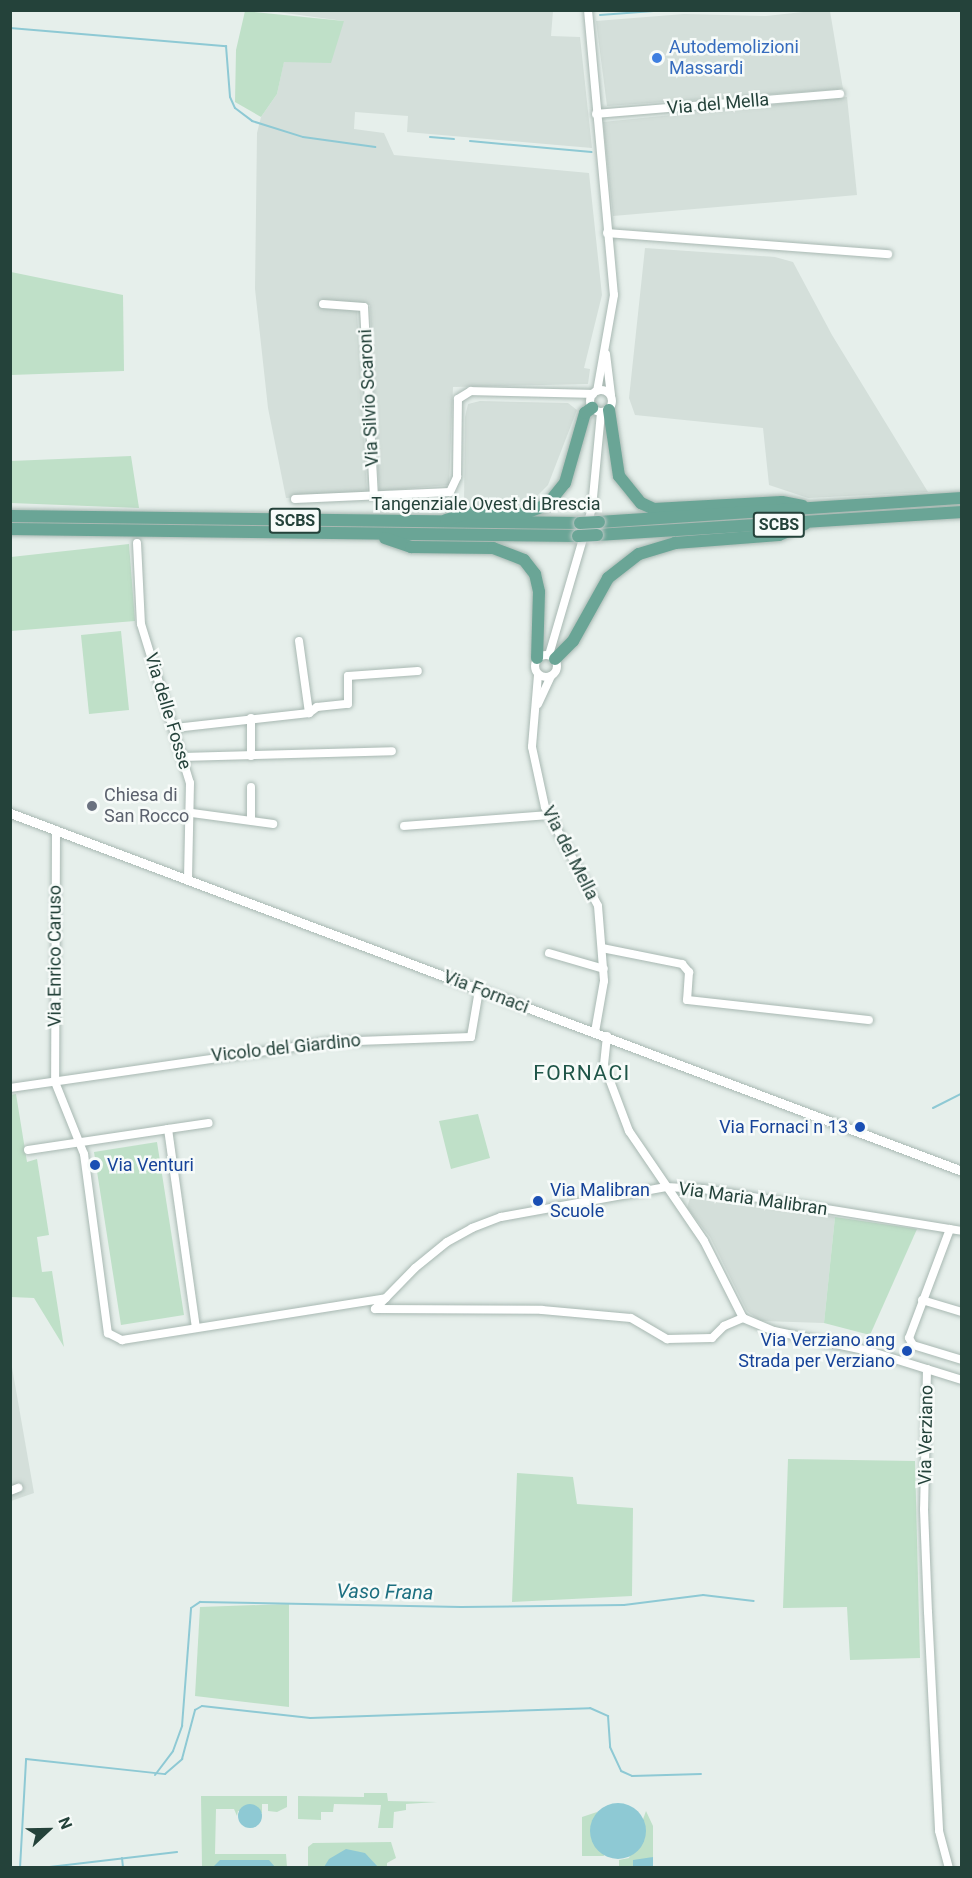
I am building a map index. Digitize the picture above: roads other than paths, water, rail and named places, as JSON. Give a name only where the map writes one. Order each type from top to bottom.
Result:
[{"type":"main road","points":[[438,524],[469,513],[523,514],[547,505],[565,483],[585,413],[597,403],[619,476],[641,503],[654,509],[782,501],[813,509]]},
{"type":"main road","name":"Tangenziale Ovest di Brescia","points":[[598,529],[962,498]]},
{"type":"main road","name":"Tangenziale Ovest di Brescia","points":[[10,529],[381,536],[805,523],[962,512]]},
{"type":"main road","name":"Tangenziale Ovest di Brescia","points":[[10,516],[438,524],[579,530]]},
{"type":"main road","points":[[381,536],[411,547],[493,548],[524,560],[534,574],[539,592],[547,657],[573,641],[608,578],[639,554],[675,543],[779,535],[805,523]]},
{"type":"street","name":"Via del Mella","points":[[588,10],[614,295],[597,403],[592,508],[547,657],[534,665],[538,675],[532,747],[549,815],[598,906],[604,969],[595,1032]]},
{"type":"street","name":"Via del Mella","points":[[596,114],[840,93]]},
{"type":"street","points":[[607,233],[888,254]]},
{"type":"street","name":"Via Silvio Scaroni","points":[[323,304],[364,307],[374,495]]},
{"type":"street","name":"Via del Mella","points":[[597,403],[611,395],[605,346]]},
{"type":"street","points":[[295,499],[450,492],[457,477],[458,399],[471,391],[561,391],[597,403],[611,395]]},
{"type":"street","name":"Via delle Fosse","points":[[137,543],[141,624],[175,728],[190,783],[192,813],[188,879]]},
{"type":"street","points":[[299,641],[309,713]]},
{"type":"street","name":"Via del Mella","points":[[535,711],[557,667],[547,657]]},
{"type":"street","points":[[175,728],[309,713],[317,707],[348,704],[348,676],[418,671]]},
{"type":"street","points":[[538,675],[551,676]]},
{"type":"street","points":[[251,718],[251,756]]},
{"type":"street","points":[[182,757],[392,751]]},
{"type":"street","points":[[250,787],[251,820]]},
{"type":"street","name":"Via Fornaci","points":[[10,813],[962,1171]]},
{"type":"street","points":[[192,813],[273,824]]},
{"type":"street","points":[[404,826],[549,815]]},
{"type":"street","name":"Via Enrico Caruso","points":[[55,1082],[56,830]]},
{"type":"street","points":[[602,948],[682,964],[689,972],[687,1000],[869,1020]]},
{"type":"street","points":[[549,953],[604,969]]},
{"type":"street","name":"Vicolo del Giardino","points":[[55,1082],[329,1042],[471,1037],[479,990]]},
{"type":"street","points":[[607,1036],[604,1065],[612,1093],[628,1131],[704,1241],[743,1318]]},
{"type":"street","points":[[10,1088],[55,1082],[80,1140],[108,1333],[122,1340],[386,1298]]},
{"type":"street","points":[[28,1150],[80,1140],[209,1123]]},
{"type":"street","points":[[168,1129],[196,1327]]},
{"type":"street","name":"Via Maria Malibran","points":[[743,1318],[724,1326],[712,1338],[667,1339],[631,1318],[542,1310],[375,1309],[447,1242],[472,1228],[501,1217],[666,1187],[703,1189],[962,1231]]},
{"type":"street","points":[[950,1229],[909,1338],[914,1345],[962,1360]]},
{"type":"street","points":[[922,1300],[962,1312]]},
{"type":"street","name":"Via Verziano","points":[[743,1318],[774,1331],[869,1351],[927,1369],[924,1509],[927,1612],[939,1831],[950,1868]]},
{"type":"street","points":[[927,1369],[962,1380]]},
{"type":"water","points":[[612,1803],[624,1803],[634,1807],[642,1815],[646,1831],[642,1847],[634,1855],[624,1859],[612,1859],[602,1855],[594,1847],[590,1837],[590,1825],[594,1815],[602,1807]]},
{"type":"water","points":[[245,1804],[255,1804],[262,1811],[262,1821],[255,1828],[245,1828],[238,1821],[238,1811]]},
{"type":"water","points":[[346,1849],[365,1853],[378,1867],[324,1867],[329,1859]]},
{"type":"water","points":[[653,1857],[653,1867],[633,1867],[633,1860]]},
{"type":"water","points":[[220,1860],[269,1860],[275,1867],[213,1867]]},
{"type":"waterway","points":[[600,15],[667,10]]},
{"type":"waterway","points":[[10,28],[226,46],[230,97],[235,108],[252,121],[303,137],[375,147]]},
{"type":"waterway","points":[[430,137],[454,139]]},
{"type":"waterway","points":[[470,141],[592,152]]},
{"type":"waterway","points":[[933,1108],[962,1093]]},
{"type":"waterway","name":"Vaso Frana","points":[[155,1775],[173,1751],[182,1726],[191,1608],[200,1602],[461,1607],[624,1605],[703,1595],[754,1601]]},
{"type":"waterway","name":"Vaso Frana","points":[[20,1868],[26,1759],[165,1774],[182,1759],[195,1710],[202,1706],[310,1718],[590,1708],[608,1716],[610,1747],[621,1771],[632,1776],[701,1774]]},
{"type":"waterway","name":"Vaso Frana","points":[[41,1868],[177,1852]]},
{"type":"waterway","points":[[122,1858],[123,1868]]},
{"type":"place","name":"Autodemolizioni Massardi","points":[[657,58]]},
{"type":"place","name":"Chiesa di San Rocco","points":[[92,806]]},
{"type":"place","name":"Via Fornaci n 13","points":[[860,1127]]},
{"type":"place","name":"Via Venturi","points":[[95,1165]]},
{"type":"place","name":"Via Malibran Scuole","points":[[538,1201]]},
{"type":"place","name":"Via Verziano ang Strada per Verziano","points":[[907,1351]]},
{"type":"district","name":"FORNACI","points":[[582,1073]]}]
